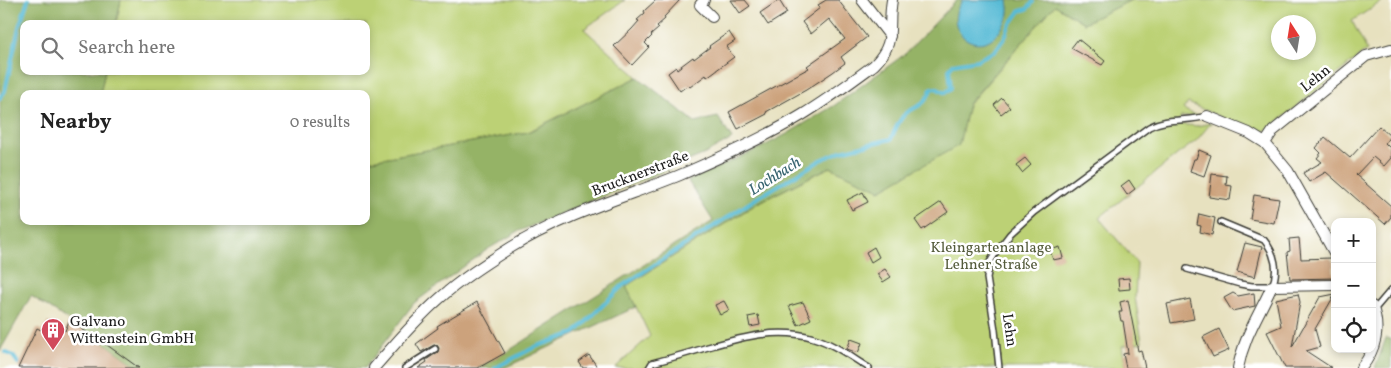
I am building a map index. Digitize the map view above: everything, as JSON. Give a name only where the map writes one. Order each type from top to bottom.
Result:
[{"type":"street","points":[[704,0],[700,5],[712,17]]},
{"type":"street","points":[[862,0],[890,36]]},
{"type":"street","name":"Brucknerstraße","points":[[374,368],[409,328],[439,299],[510,248],[598,205],[679,175],[789,123],[874,65],[882,57],[888,46],[892,0]]},
{"type":"street","name":"Lehn","points":[[1265,143],[1273,131],[1366,56],[1391,49]]},
{"type":"street","points":[[1207,116],[1265,143],[1288,171],[1331,247]]},
{"type":"street","points":[[1238,368],[1245,340],[1272,286],[1331,285]]},
{"type":"street","points":[[1376,321],[1376,341]]},
{"type":"street","points":[[1361,368],[1371,353]]},
{"type":"lane","name":"Lehn","points":[[999,368],[987,278],[990,262],[1010,234],[1029,216],[1071,184],[1156,124],[1169,120],[1198,119],[1207,116]]},
{"type":"lane","points":[[1186,269],[1240,284],[1272,286],[1275,279],[1274,257],[1269,246],[1264,240],[1221,222]]},
{"type":"lane","points":[[1376,305],[1391,290]]},
{"type":"lane","points":[[649,368],[652,363],[740,338],[760,334],[781,333],[814,338],[829,344],[868,368]]},
{"type":"lane","points":[[405,368],[435,349]]},
{"type":"green space","points":[[0,0],[121,0],[117,20],[20,20],[20,75],[104,75],[101,90],[20,90],[20,225],[370,225],[370,160],[528,132],[638,77],[695,122],[718,117],[732,139],[705,154],[519,231],[488,249],[414,303],[365,368],[139,368],[31,296],[0,351]]},
{"type":"green space","points":[[121,0],[625,0],[584,29],[638,77],[528,132],[370,160],[370,90],[101,90],[104,75],[370,75],[370,20],[117,20]]},
{"type":"green space","points":[[957,0],[1131,0],[1084,23],[1055,5],[968,104],[959,145],[880,190],[830,167],[759,202],[626,286],[636,307],[504,368],[478,368],[505,353],[713,221],[688,181],[762,147],[835,105],[905,54]]},
{"type":"green space","name":"Kleingartenanlage Lehner Straße","points":[[1131,0],[1384,0],[1352,21],[1367,50],[1267,130],[1253,131],[1188,103],[1183,109],[1197,116],[1181,117],[1178,124],[1197,126],[1211,123],[1196,141],[1099,218],[1137,263],[1135,297],[1142,342],[1122,346],[1126,368],[615,368],[650,336],[626,286],[758,203],[830,167],[880,190],[958,145],[968,105],[1055,5],[1084,23]]},
{"type":"green space","points":[[1386,338],[1391,339],[1391,368],[1375,368]]},
{"type":"water","points":[[963,0],[1008,0],[1008,16],[994,37],[984,42],[974,42],[965,39],[959,31],[956,22],[957,11]]},
{"type":"building","points":[[656,0],[680,0],[657,26],[659,28],[645,43],[649,47],[632,65],[614,46],[632,29],[639,21],[637,20],[645,13],[644,11]]},
{"type":"building","points":[[731,0],[745,0],[750,6],[740,13]]},
{"type":"building","points":[[779,0],[787,13],[768,25],[760,13]]},
{"type":"building","points":[[826,0],[838,0],[867,37],[841,57],[845,63],[833,72],[806,90],[766,112],[767,114],[738,129],[729,112],[809,68],[807,66],[845,39],[829,19],[811,34],[802,22],[820,8],[818,5]]},
{"type":"building","points":[[729,32],[735,41],[726,47],[734,57],[707,77],[706,75],[690,87],[688,85],[680,91],[668,73],[693,57],[694,59]]},
{"type":"building","points":[[1078,39],[1105,61],[1102,65],[1071,48]]},
{"type":"building","points":[[1002,98],[1010,107],[1001,114],[994,105]]},
{"type":"building","points":[[1379,126],[1390,136],[1385,143],[1391,149],[1391,158],[1384,166],[1373,157],[1356,175],[1391,206],[1391,217],[1385,224],[1326,172],[1309,182],[1303,173],[1322,162],[1317,158],[1321,153],[1316,148],[1325,137],[1350,158]]},
{"type":"building","points":[[1199,150],[1211,155],[1204,176],[1190,171]]},
{"type":"building","points":[[1025,158],[1031,165],[1022,173],[1016,165]]},
{"type":"building","points":[[1212,174],[1227,176],[1226,185],[1232,186],[1230,200],[1209,197]]},
{"type":"building","points":[[1129,180],[1135,189],[1127,195],[1121,186]]},
{"type":"building","points":[[863,192],[868,202],[852,210],[847,200]]},
{"type":"building","points":[[1254,195],[1279,199],[1274,223],[1250,219]]},
{"type":"building","points":[[941,202],[948,212],[922,230],[915,220]]},
{"type":"building","points":[[1199,214],[1215,218],[1212,235],[1200,232],[1201,226],[1197,225]]},
{"type":"building","points":[[1299,238],[1301,259],[1330,258],[1331,278],[1290,279],[1287,252],[1290,251],[1289,239]]},
{"type":"building","points":[[1245,243],[1262,247],[1255,277],[1237,272]]},
{"type":"building","points":[[874,247],[879,257],[871,262],[866,252]]},
{"type":"building","points":[[1060,247],[1063,258],[1053,260],[1050,250]]},
{"type":"building","points":[[885,269],[891,277],[883,282],[877,274]]},
{"type":"building","points":[[1129,278],[1130,289],[1119,290],[1118,279]]},
{"type":"building","points":[[1233,293],[1238,296],[1254,293],[1255,306],[1232,311],[1224,298]]},
{"type":"building","points":[[1298,294],[1300,302],[1292,347],[1320,297],[1331,295],[1331,301],[1315,329],[1320,347],[1306,351],[1332,368],[1285,368],[1267,332],[1281,326],[1276,299]]},
{"type":"building","points":[[1190,299],[1194,319],[1171,323],[1167,304]]},
{"type":"building","points":[[1128,300],[1138,351],[1141,350],[1145,368],[1126,368],[1123,354],[1128,353],[1123,321],[1121,321],[1119,312],[1122,312],[1120,302]]},
{"type":"building","points":[[724,301],[729,310],[720,315],[715,305]]},
{"type":"building","points":[[477,302],[505,353],[478,368],[418,368],[438,352],[439,348],[437,345],[434,345],[421,352],[416,344],[438,328],[437,326]]},
{"type":"building","points":[[803,302],[811,319],[798,325],[789,306]]},
{"type":"building","points":[[758,315],[760,325],[750,327],[748,317]]},
{"type":"building","name":"Galvano Wittenstein GmbH","points":[[69,321],[139,368],[18,368],[37,328],[43,331],[48,322],[65,331]]},
{"type":"building","points":[[1219,329],[1229,350],[1213,357],[1203,337]]},
{"type":"building","points":[[851,339],[862,343],[858,353],[847,349]]},
{"type":"building","points":[[589,355],[598,368],[583,368],[579,362]]},
{"type":"waterway","points":[[21,20],[28,0]]},
{"type":"waterway","name":"Lochbach","points":[[495,368],[535,347],[575,333],[622,286],[757,198],[821,160],[841,151],[891,139],[905,114],[924,102],[931,89],[936,88],[945,93],[951,88],[949,69],[953,64],[977,60],[995,51],[1020,11],[1027,9],[1033,2]]},
{"type":"waterway","points":[[0,98],[5,91],[20,24]]},
{"type":"waterway","points":[[5,352],[13,356],[18,363]]},
{"type":"place","name":"Galvano Wittenstein GmbH","points":[[53,351]]}]
